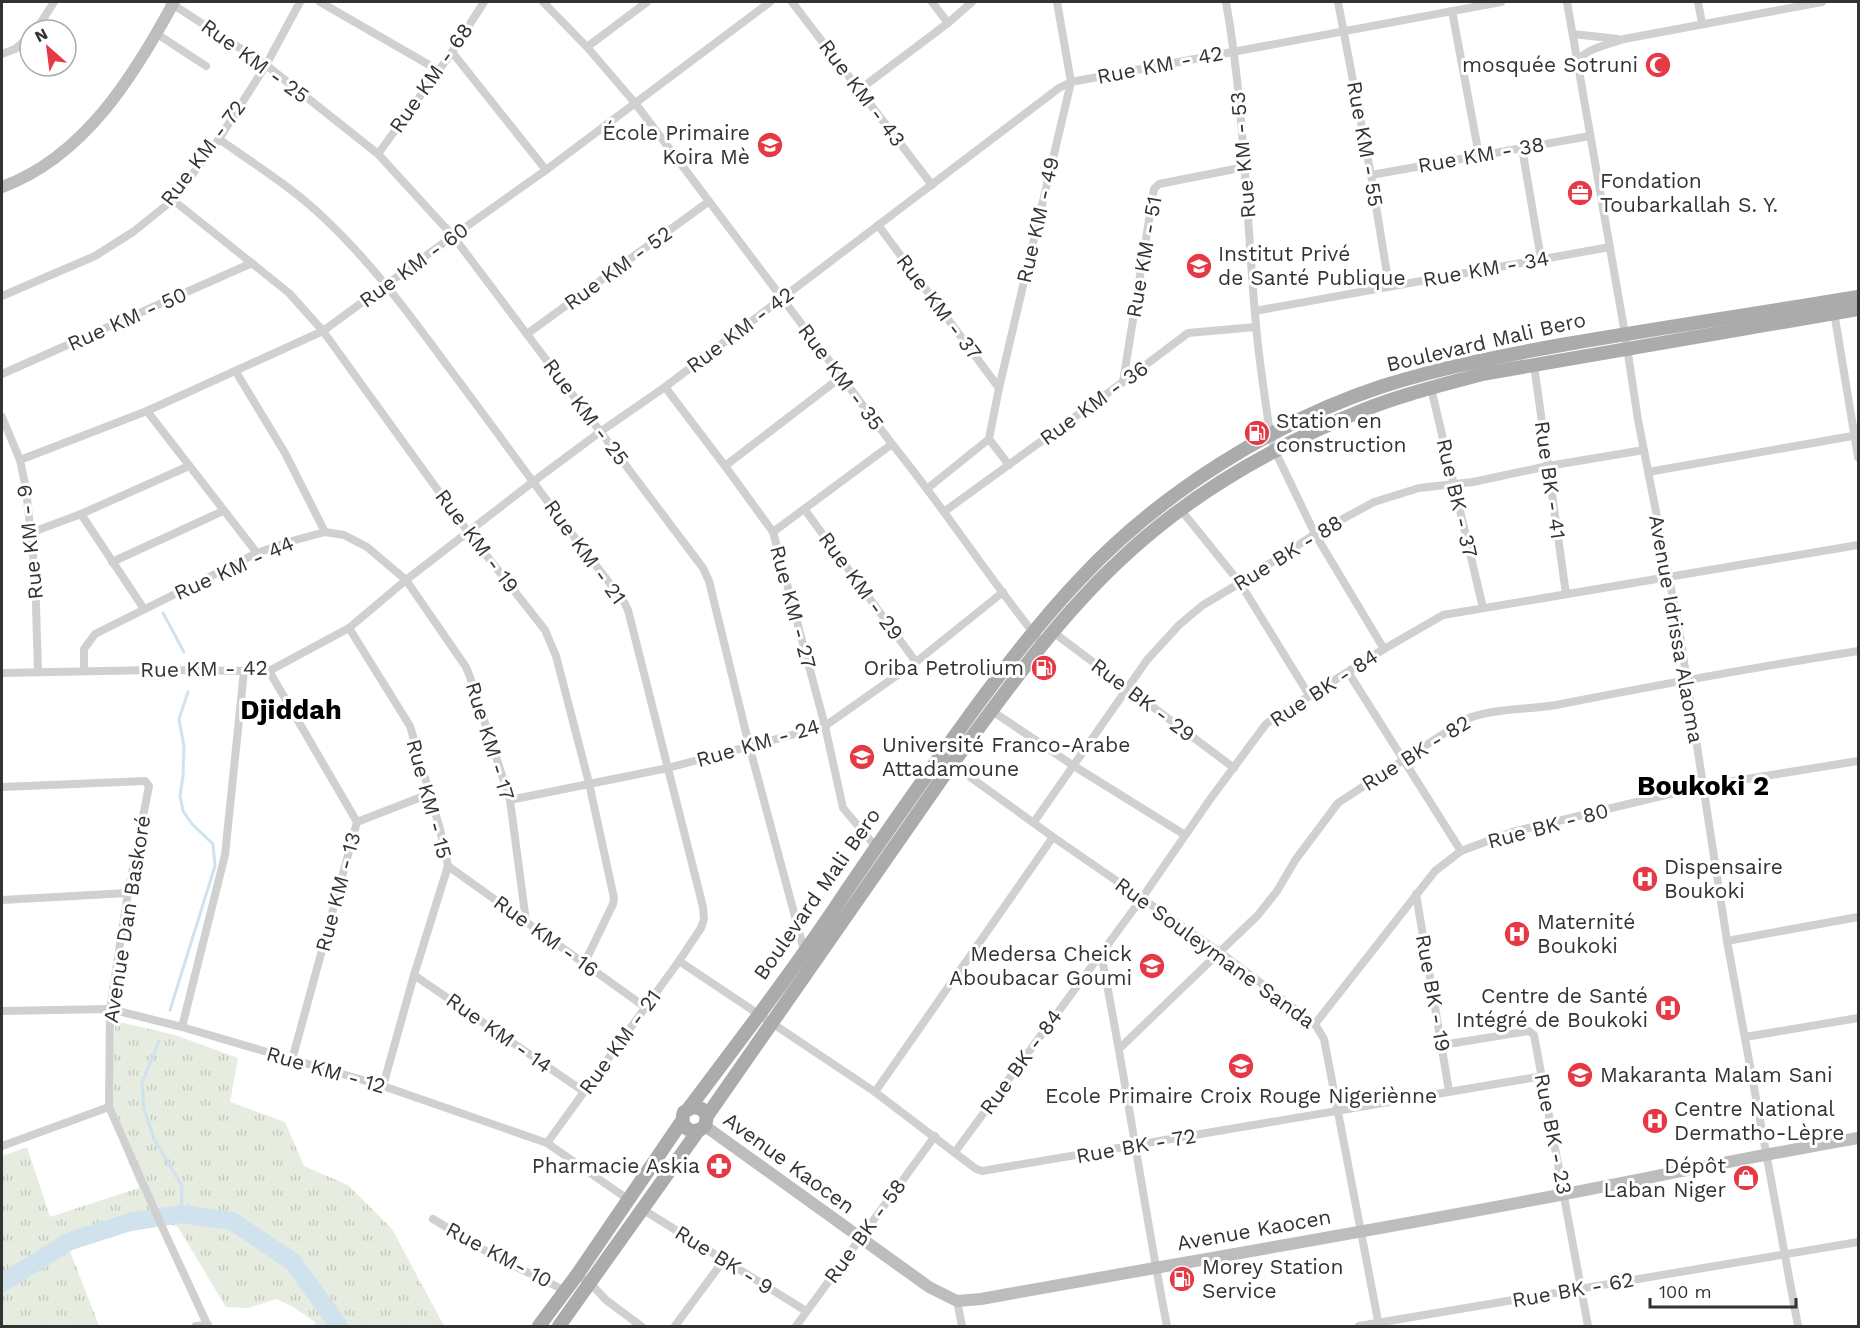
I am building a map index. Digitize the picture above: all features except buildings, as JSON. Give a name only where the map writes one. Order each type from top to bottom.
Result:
[{"type":"main road","name":"Boulevard Mali Bero","points":[[559,1326],[704,1125],[848,915],[946,760],[1032,631],[1082,576],[1129,531],[1180,492],[1270,434],[1380,387],[1423,374],[1508,355],[1858,297]]},
{"type":"main road","name":"Boulevard Mali Bero","points":[[689,1108],[851,886],[876,847],[946,760],[992,711],[1053,632],[1120,560],[1181,510],[1275,451],[1362,410],[1431,388],[1482,374],[1858,309]]},
{"type":"main road","points":[[851,886],[854,892],[862,894]]},
{"type":"main road","points":[[834,909],[843,909],[848,915]]},
{"type":"main road","points":[[539,1326],[629,1200],[682,1121],[684,1112],[689,1108],[700,1108],[704,1125],[691,1131],[682,1121]]},
{"type":"street","points":[[44,18],[54,2]]},
{"type":"street","points":[[2,187],[35,173],[50,163],[77,140],[104,111],[157,34],[172,2]]},
{"type":"street","name":"Rue KM - 25","points":[[172,2],[266,65],[378,154],[453,236],[706,574],[804,950]]},
{"type":"street","name":"Rue KM - 72","points":[[2,296],[94,256],[133,232],[173,200],[219,139],[266,65],[300,2]]},
{"type":"street","points":[[320,2],[438,70]]},
{"type":"street","name":"Rue KM - 68","points":[[378,154],[452,52],[484,2]]},
{"type":"street","name":"Rue KM - 35","points":[[543,2],[587,47],[635,103],[781,299],[928,488],[1043,645]]},
{"type":"street","points":[[587,47],[647,2]]},
{"type":"street","name":"Rue KM - 60","points":[[20,460],[147,411],[323,331],[546,170],[770,2]]},
{"type":"street","name":"Rue KM - 43","points":[[792,2],[932,185]]},
{"type":"street","points":[[932,2],[948,23]]},
{"type":"street","points":[[859,90],[948,23],[972,2]]},
{"type":"street","name":"Rue KM - 49","points":[[989,439],[1071,82],[1057,2]]},
{"type":"street","name":"Rue KM - 53","points":[[1226,2],[1234,50],[1256,327],[1270,434],[1275,451],[1315,534],[1384,649]]},
{"type":"street","name":"Rue KM - 55","points":[[1338,2],[1389,286]]},
{"type":"street","name":"Rue KM - 42","points":[[2,673],[269,671],[349,628],[405,580],[534,481],[665,387],[1051,93],[1071,82],[1501,2]]},
{"type":"street","name":"Avenue Idrissa Alaoma","points":[[1567,2],[1644,450],[1668,576],[1727,941],[1798,1326]]},
{"type":"street","points":[[1698,2],[1702,23]]},
{"type":"street","points":[[1577,61],[1600,47],[1624,39],[1822,2]]},
{"type":"street","points":[[1452,11],[1479,155]]},
{"type":"street","points":[[157,34],[206,66]]},
{"type":"street","points":[[1572,34],[1624,39]]},
{"type":"street","points":[[2,54],[18,46]]},
{"type":"street","points":[[452,52],[546,170]]},
{"type":"street","name":"Rue KM - 38","points":[[1371,176],[1590,136]]},
{"type":"street","name":"Rue KM - 21","points":[[219,139],[307,203],[341,235],[387,285],[534,481],[580,547],[626,605],[703,907],[704,919],[701,928],[679,961],[547,1143]]},
{"type":"street","points":[[1522,148],[1541,260]]},
{"type":"street","name":"Rue KM - 51","points":[[1123,382],[1154,189],[1159,184],[1245,167]]},
{"type":"street","name":"Rue KM - 19","points":[[173,200],[289,293],[323,331],[468,532],[545,630],[551,642],[589,783],[614,898],[585,964]]},
{"type":"street","name":"Rue KM - 52","points":[[527,334],[708,202]]},
{"type":"street","name":"Rue KM - 37","points":[[879,225],[999,388]]},
{"type":"street","name":"Rue KM - 34","points":[[1255,311],[1610,247]]},
{"type":"street","name":"Rue KM - 50","points":[[2,374],[252,263]]},
{"type":"street","points":[[1834,312],[1857,435],[1858,457]]},
{"type":"street","name":"Rue KM - 36","points":[[945,511],[1188,333],[1256,327]]},
{"type":"street","name":"Rue BK - 41","points":[[1534,365],[1566,594]]},
{"type":"street","points":[[236,372],[285,453],[325,532],[344,535],[367,547],[405,580]]},
{"type":"street","points":[[725,466],[841,377]]},
{"type":"street","name":"Rue KM - 27","points":[[665,387],[773,532],[825,726],[845,812],[876,847]]},
{"type":"street","name":"Rue BK - 37","points":[[1431,388],[1483,608]]},
{"type":"street","points":[[147,411],[257,554]]},
{"type":"street","name":"Rue KM - 9","points":[[2,417],[20,460],[26,489],[37,609],[38,671]]},
{"type":"street","points":[[1648,472],[1857,435]]},
{"type":"street","points":[[928,488],[989,439],[1009,465]]},
{"type":"street","points":[[773,532],[892,444]]},
{"type":"street","name":"Rue BK - 88","points":[[1034,822],[1159,645],[1179,624],[1203,605],[1315,534],[1382,499],[1419,488],[1473,482],[1548,466],[1644,450]]},
{"type":"street","points":[[30,533],[81,514],[189,466]]},
{"type":"street","name":"Rue KM - 29","points":[[805,510],[916,662]]},
{"type":"street","points":[[1181,510],[1240,583],[1309,695]]},
{"type":"street","points":[[112,562],[223,511]]},
{"type":"street","points":[[81,514],[144,609]]},
{"type":"street","name":"Rue KM - 44","points":[[84,671],[84,649],[95,634],[257,554],[288,542],[325,532]]},
{"type":"street","name":"Rue BK - 84","points":[[955,1152],[1142,898],[1266,724],[1309,695],[1443,615],[1858,545]]},
{"type":"street","name":"Rue KM - 17","points":[[405,580],[466,667],[510,800],[526,921]]},
{"type":"street","name":"Rue KM - 24","points":[[510,800],[668,768],[825,726],[916,662],[1003,592]]},
{"type":"street","name":"Rue KM - 15","points":[[349,628],[410,726],[440,829],[448,866],[383,1086]]},
{"type":"street","name":"Rue BK - 29","points":[[1053,632],[1234,768]]},
{"type":"street","name":"Rue BK - 82","points":[[1120,1048],[1258,915],[1338,803],[1473,716],[1540,708],[1685,679],[1858,651]]},
{"type":"street","points":[[182,1027],[225,855],[244,671]]},
{"type":"street","name":"Rue KM - 13","points":[[269,671],[357,822],[292,1060]]},
{"type":"street","points":[[1348,672],[1461,850]]},
{"type":"street","points":[[992,711],[1074,766],[1185,835]]},
{"type":"street","name":"Rue Souleymane Sanda","points":[[946,760],[1221,953],[1315,1024],[1324,1039],[1378,1325]]},
{"type":"street","name":"Rue BK - 80","points":[[1315,1024],[1435,871],[1461,850],[1512,832],[1703,786],[1858,761]]},
{"type":"street","name":"Avenue Dan Baskoré","points":[[2,787],[145,781],[149,786],[128,893],[110,1009],[109,1107],[208,1326]]},
{"type":"street","points":[[357,822],[429,794]]},
{"type":"street","points":[[875,1092],[1053,837]]},
{"type":"street","name":"Rue KM - 16","points":[[448,866],[645,1007]]},
{"type":"street","points":[[2,900],[128,893]]},
{"type":"street","name":"Rue BK - 19","points":[[1416,894],[1449,1091]]},
{"type":"street","points":[[1727,941],[1858,917]]},
{"type":"street","points":[[1101,954],[1120,1048],[1155,1267],[1167,1326]]},
{"type":"street","name":"Rue BK - 72","points":[[679,961],[875,1092],[975,1169],[989,1171],[1543,1076]]},
{"type":"street","name":"Rue KM - 14","points":[[414,975],[584,1091]]},
{"type":"street","name":"Rue KM - 12","points":[[2,1011],[110,1009],[182,1027],[383,1086],[547,1143],[629,1200]]},
{"type":"street","points":[[1745,1037],[1858,1018]]},
{"type":"street","name":"Rue BK - 23","points":[[1442,1046],[1529,1031],[1534,1035],[1588,1326]]},
{"type":"street","points":[[2,1146],[109,1107]]},
{"type":"street","name":"Avenue Kaocen","points":[[704,1125],[860,1239],[929,1287],[957,1301],[981,1299],[1564,1194],[1858,1138]]},
{"type":"street","name":"Rue BK - 58","points":[[796,1326],[935,1136]]},
{"type":"street","name":"Rue BK - 9","points":[[642,1209],[806,1311]]},
{"type":"street","name":"Rue KM- 10","points":[[433,1219],[494,1256],[566,1291]]},
{"type":"street","name":"Rue BK - 62","points":[[1359,1326],[1378,1325],[1858,1242]]},
{"type":"street","points":[[675,1326],[725,1259]]},
{"type":"street","points":[[577,1275],[641,1326]]},
{"type":"street","points":[[957,1301],[962,1326]]},
{"type":"street","points":[[196,1326],[208,1326]]},
{"type":"green space","points":[[115,1021],[175,1035],[238,1058],[230,1102],[285,1122],[304,1166],[348,1185],[392,1229],[444,1326],[314,1326],[315,1322],[292,1306],[276,1299],[248,1308],[226,1307],[178,1227],[160,1221],[70,1251],[99,1326],[2,1326],[2,1156],[27,1147],[50,1217],[139,1188],[110,1116]]},
{"type":"waterway","points":[[163,613],[184,652]]},
{"type":"waterway","points":[[170,1010],[215,866],[213,844],[192,824],[183,811],[180,796],[184,747],[179,719],[188,692]]},
{"type":"waterway","points":[[159,1041],[142,1083],[144,1109],[154,1139],[182,1186],[181,1214]]},
{"type":"waterway","points":[[2,1283],[70,1241],[130,1222],[181,1214],[232,1221],[293,1262],[339,1326]]},
{"type":"place","name":"mosquée Sotruni","points":[[1658,65]]},
{"type":"place","name":"École Primaire Koira Mè","points":[[770,145]]},
{"type":"place","name":"Fondation Toubarkallah S. Y.","points":[[1580,193]]},
{"type":"place","name":"Institut Privé de Santé Publique","points":[[1199,266]]},
{"type":"place","name":"Station en construction","points":[[1257,433]]},
{"type":"place","name":"Oriba Petrolium","points":[[1044,668]]},
{"type":"place","name":"Université Franco-Arabe Attadamoune","points":[[862,757]]},
{"type":"place","name":"Dispensaire Boukoki","points":[[1645,879]]},
{"type":"place","name":"Maternité Boukoki","points":[[1517,934]]},
{"type":"place","name":"Medersa Cheick Aboubacar Goumi","points":[[1152,966]]},
{"type":"place","name":"Centre de Santé Intégré de Boukoki","points":[[1668,1008]]},
{"type":"place","name":"Ecole Primaire Croix Rouge Nigeriènne","points":[[1241,1066]]},
{"type":"place","name":"Makaranta Malam Sani","points":[[1580,1075]]},
{"type":"place","name":"Centre National Dermatho-Lèpre","points":[[1655,1121]]},
{"type":"place","name":"Pharmacie Askia","points":[[719,1166]]},
{"type":"place","name":"Dépôt Laban Niger","points":[[1746,1178]]},
{"type":"place","name":"Morey Station Service","points":[[1182,1279]]},
{"type":"district","name":"Djiddah","points":[[291,710]]},
{"type":"district","name":"Boukoki 2","points":[[1703,786]]}]
